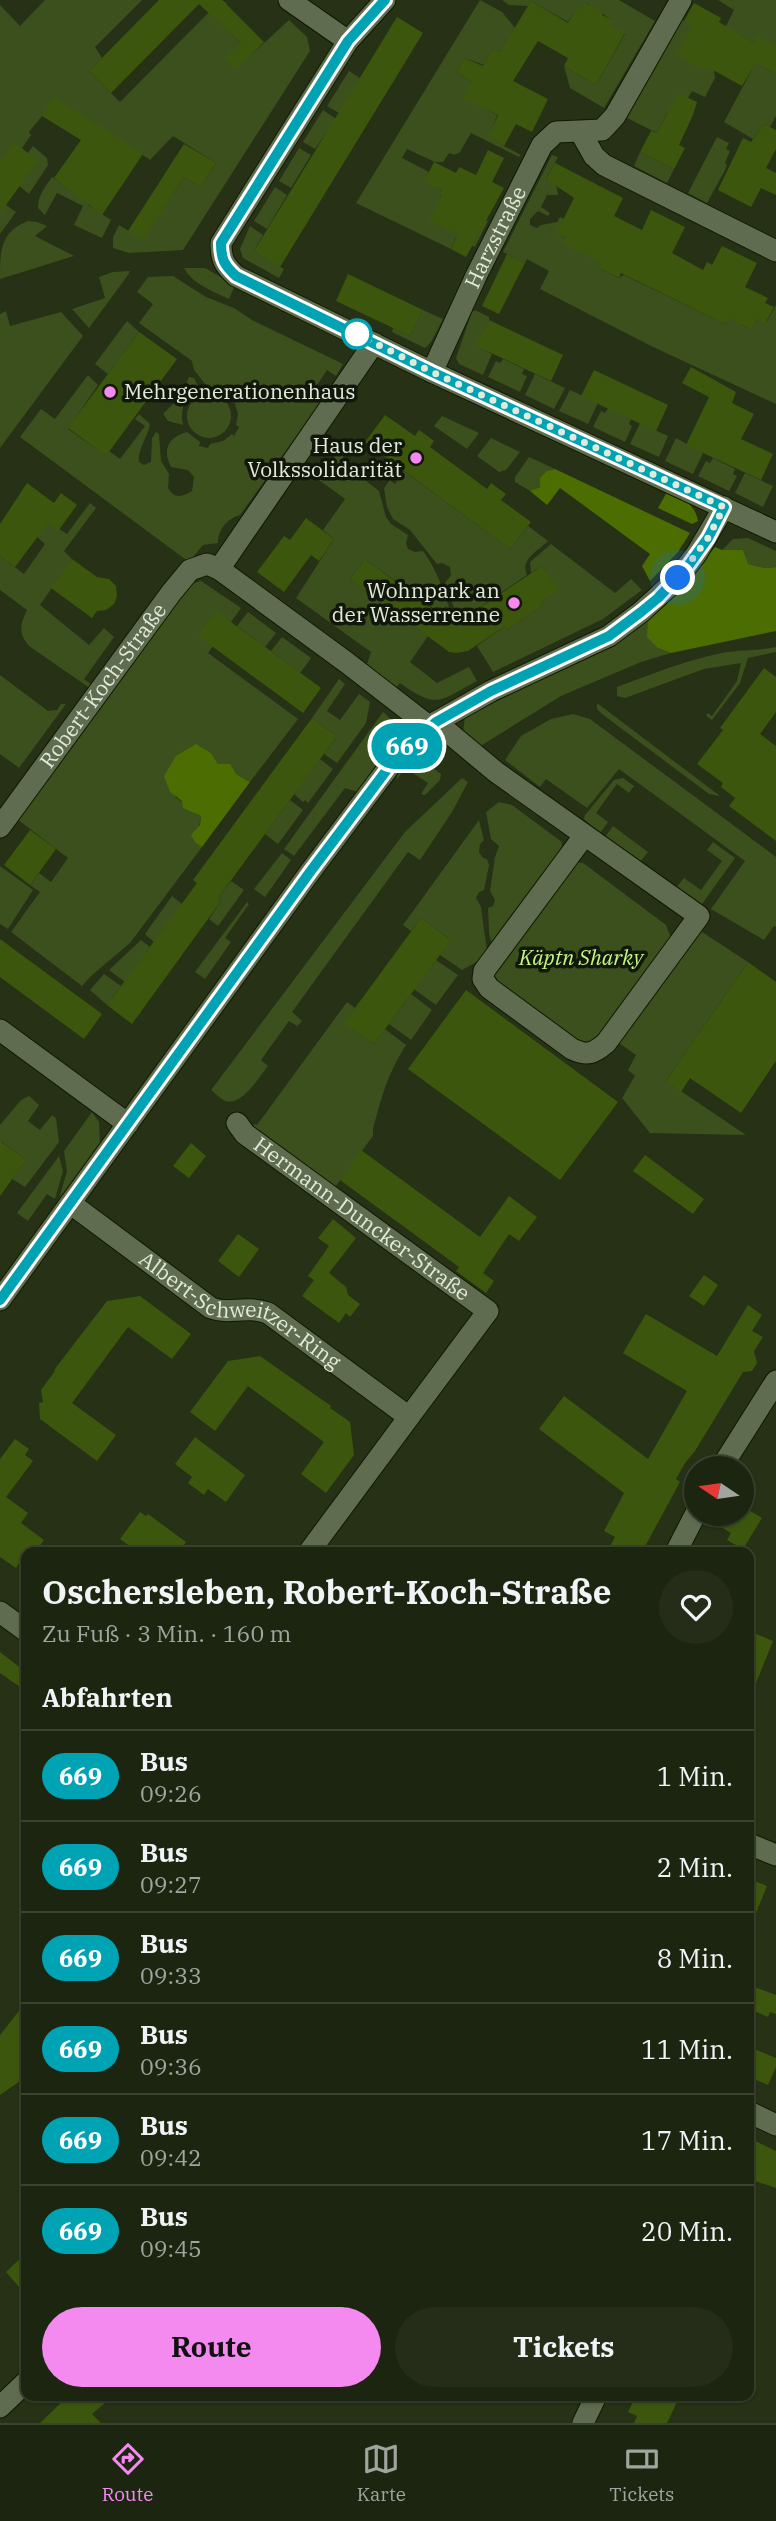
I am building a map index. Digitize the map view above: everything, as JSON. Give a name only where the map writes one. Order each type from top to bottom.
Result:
[{"type":"street","points":[[289,0],[348,41]]},
{"type":"street","points":[[385,0],[348,41],[221,243],[221,257],[225,266],[236,276],[374,344],[776,532]]},
{"type":"street","name":"Harzstraße","points":[[432,372],[477,274],[542,145],[556,132],[602,130],[615,116],[681,0]]},
{"type":"street","points":[[581,133],[594,156],[604,165],[776,251]]},
{"type":"street","points":[[374,344],[219,569],[584,836],[699,916],[606,1043],[595,1052],[584,1055],[489,988],[483,979],[484,971],[584,836]]},
{"type":"street","points":[[0,1300],[381,775],[410,743],[433,724],[491,691],[609,636],[641,612],[668,588],[691,562],[708,538],[724,507]]},
{"type":"street","name":"Robert-Koch-Straße","points":[[0,827],[190,570],[207,564],[219,569]]},
{"type":"street","points":[[0,1030],[128,1124]]},
{"type":"street","name":"Hermann-Duncker-Straße","points":[[237,1123],[246,1134],[488,1311],[409,1417]]},
{"type":"street","name":"Albert-Schweitzer-Ring","points":[[70,1203],[211,1308],[219,1311],[254,1308],[268,1314],[409,1417]]},
{"type":"street","points":[[729,1456],[776,1381]]},
{"type":"street","points":[[313,1547],[409,1417]]},
{"type":"street","points":[[679,1547],[689,1526]]},
{"type":"street","points":[[0,1612],[21,1627]]},
{"type":"street","points":[[754,1846],[776,1854]]},
{"type":"street","points":[[754,2114],[776,2125]]},
{"type":"street","points":[[0,2407],[21,2387]]},
{"type":"street","points":[[583,2423],[594,2401]]},
{"type":"green space","points":[[45,0],[142,0],[95,47],[102,58],[89,71],[120,102],[221,0],[227,3],[213,16],[252,54],[289,20],[307,37],[310,51],[183,250],[129,253],[113,248],[113,237],[119,225],[143,240],[184,177],[200,187],[216,163],[173,136],[150,160],[128,145],[88,205],[111,220],[102,238],[74,225],[83,206],[57,193],[45,215],[38,208],[38,203],[42,191],[52,177],[79,196],[120,140],[42,116],[29,132],[31,135],[22,148],[28,153],[33,146],[47,158],[48,165],[29,194],[19,186],[6,205],[16,212],[0,234],[0,5],[20,26]]},
{"type":"green space","points":[[480,0],[502,12],[515,28],[500,52],[493,49],[484,65],[464,58],[457,73],[472,81],[483,107],[497,115],[489,138],[521,155],[519,157],[471,133],[460,152],[454,155],[449,153],[443,162],[435,162],[407,149],[402,158],[429,172],[425,182],[442,190],[439,195],[488,221],[475,247],[456,238],[451,249],[356,203]]},
{"type":"green space","points":[[502,0],[619,0],[655,21],[604,108],[570,88],[564,66],[596,85],[625,34],[610,25],[612,20],[586,3],[582,9],[578,7],[568,22],[531,1],[528,6],[509,5]]},
{"type":"green space","points":[[718,0],[776,0],[776,55],[760,65],[776,74],[776,116],[770,127],[764,124],[753,139],[724,122],[755,64],[757,36],[753,42],[739,34],[714,70],[715,78],[705,97],[692,91],[688,98],[667,113],[657,133],[627,118],[681,19],[711,36],[725,28],[734,10]]},
{"type":"green space","points":[[349,71],[360,78],[339,113],[327,106]]},
{"type":"green space","points":[[323,110],[336,119],[315,149],[303,142]]},
{"type":"green space","points":[[717,137],[729,143],[726,149],[730,151],[725,170],[707,203],[688,193]]},
{"type":"green space","points":[[299,148],[311,155],[291,188],[279,181]]},
{"type":"green space","points":[[640,152],[674,169],[667,183],[634,166]]},
{"type":"green space","points":[[552,155],[558,157],[546,179],[556,184],[558,195],[547,195],[541,207],[550,213],[548,216],[538,211],[530,219],[530,225],[537,228],[557,222],[560,217],[564,219],[557,234],[604,257],[599,268],[618,278],[624,275],[725,324],[735,306],[746,316],[742,325],[752,330],[757,319],[766,323],[776,305],[776,404],[651,346],[540,289],[549,271],[527,259],[525,263],[503,252]]},
{"type":"green space","points":[[275,187],[287,195],[267,229],[254,221]]},
{"type":"green space","points":[[28,221],[47,226],[35,236],[74,256],[0,279],[1,251],[7,237]]},
{"type":"green space","points":[[250,226],[263,235],[254,251],[284,269],[279,278],[243,258],[240,249]]},
{"type":"green space","points":[[184,268],[205,268],[235,285],[229,299],[197,283]]},
{"type":"green space","points":[[130,271],[89,328],[72,309],[105,298],[99,277],[113,272]]},
{"type":"green space","points":[[173,276],[206,297],[234,308],[252,320],[343,364],[336,376],[327,370],[313,391],[323,399],[240,515],[225,525],[218,543],[203,545],[189,562],[20,437],[41,409],[55,419],[88,375],[98,385],[68,429],[105,455],[109,451],[120,459],[145,426],[135,419],[139,414],[150,424],[139,462],[144,465],[151,462],[152,438],[156,432],[159,434],[161,461],[169,474],[168,488],[178,496],[192,491],[194,477],[188,470],[171,467],[167,455],[168,445],[175,437],[187,432],[200,442],[199,446],[208,448],[210,444],[223,441],[232,434],[234,436],[239,427],[236,425],[238,414],[234,401],[236,398],[229,391],[227,393],[206,385],[194,370],[192,361],[139,323],[153,304],[137,292],[148,277]]},
{"type":"green space","points":[[423,310],[443,319],[425,348],[392,332],[393,328],[410,336]]},
{"type":"green space","points":[[475,310],[489,317],[477,346],[492,354],[483,375],[459,364],[456,358]]},
{"type":"green space","points":[[6,311],[10,326],[61,312],[83,336],[0,448],[0,314]]},
{"type":"green space","points":[[127,321],[139,332],[108,374],[95,364]]},
{"type":"green space","points":[[503,359],[524,369],[522,374],[527,376],[520,392],[488,377],[496,361],[500,363]]},
{"type":"green space","points":[[535,374],[565,388],[554,409],[525,395]]},
{"type":"green space","points":[[189,377],[194,378],[199,388],[185,404],[182,413],[183,425],[168,421],[163,414],[180,397]]},
{"type":"green space","points":[[570,390],[598,403],[588,424],[559,411]]},
{"type":"green space","points":[[209,394],[224,401],[231,416],[224,431],[209,438],[194,431],[187,416],[194,401]]},
{"type":"green space","points":[[608,408],[631,419],[629,424],[632,426],[625,442],[593,427],[601,411],[605,413]]},
{"type":"green space","points":[[442,416],[479,433],[467,449],[434,426]]},
{"type":"green space","points":[[640,423],[668,436],[659,457],[630,444]]},
{"type":"green space","points":[[491,438],[520,452],[506,470],[499,472],[477,456]]},
{"type":"green space","points":[[676,438],[703,453],[693,474],[665,461]]},
{"type":"green space","points":[[338,451],[346,465],[379,491],[386,517],[391,524],[408,535],[408,549],[423,551],[440,581],[451,613],[444,616],[365,559],[350,579],[396,616],[398,614],[428,636],[410,662],[437,683],[469,667],[477,681],[446,698],[431,700],[400,683],[396,688],[366,667],[371,652],[296,598],[334,539],[323,530],[345,499],[319,480]]},
{"type":"green space","points":[[529,457],[555,469],[547,471],[540,487],[530,491],[515,482],[515,477]]},
{"type":"green space","points":[[713,458],[735,469],[733,474],[737,476],[729,491],[698,476],[706,461],[710,463]]},
{"type":"green space","points":[[555,469],[690,533],[678,552],[650,581],[642,566],[650,554],[560,488],[547,505],[530,491],[540,487],[540,478],[547,471]]},
{"type":"green space","points":[[404,471],[510,549],[528,526],[548,541],[528,560],[525,569],[527,575],[464,618],[456,613],[445,583],[451,575],[450,567],[437,564],[410,530],[393,519],[387,507],[384,488],[390,480],[395,484]]},
{"type":"green space","points":[[745,473],[773,486],[763,507],[735,493]]},
{"type":"green space","points":[[667,492],[691,506],[698,521],[692,524],[658,508]]},
{"type":"green space","points":[[90,503],[96,508],[64,551],[72,559],[40,605],[89,645],[104,628],[114,637],[84,679],[96,688],[94,691],[29,646],[21,629],[27,610],[0,590],[0,556],[24,574],[45,544],[37,537],[30,510],[67,534]]},
{"type":"green space","points":[[748,538],[776,551],[776,567],[765,568],[748,564],[745,559],[722,550],[733,539]]},
{"type":"green space","points":[[551,544],[615,593],[631,579],[642,590],[603,619],[493,672],[477,646],[505,626],[508,629],[543,605],[541,602],[558,590],[542,566],[531,573],[530,562]]},
{"type":"green space","points":[[715,547],[722,550],[743,550],[748,564],[765,568],[776,567],[776,631],[671,653],[658,648],[647,637],[648,619],[677,592]]},
{"type":"green space","points":[[201,581],[241,608],[231,622],[216,612],[213,646],[208,653],[298,719],[250,782],[218,764],[212,754],[175,797],[201,816],[196,843],[202,847],[130,943],[82,986],[11,932],[40,892],[30,885],[39,873],[51,882],[68,858],[17,819],[186,590]]},
{"type":"green space","points":[[248,612],[276,633],[265,647],[237,626]]},
{"type":"green space","points":[[648,619],[658,648],[671,653],[641,662],[561,696],[482,745],[476,746],[463,732],[465,717],[619,641]]},
{"type":"green space","points":[[282,637],[311,658],[300,673],[271,651]]},
{"type":"green space","points":[[776,647],[776,652],[748,658],[740,683],[712,720],[706,716],[708,713],[712,716],[737,681],[741,663],[704,669],[625,698],[617,696],[617,687],[682,663],[729,652]]},
{"type":"green space","points":[[0,675],[48,711],[57,710],[61,704],[66,704],[19,768],[0,754]]},
{"type":"green space","points":[[339,679],[345,684],[327,711],[340,720],[359,694],[370,702],[366,723],[337,763],[324,754],[337,736],[312,718]]},
{"type":"green space","points":[[597,703],[720,796],[709,794],[602,714],[597,709]]},
{"type":"green space","points":[[383,712],[392,723],[392,738],[397,740],[393,748],[358,792],[345,788],[294,856],[284,849]]},
{"type":"green space","points":[[573,714],[590,719],[776,857],[776,927],[774,926],[764,940],[711,909],[745,861],[619,769],[587,808],[546,779],[540,787],[505,760],[521,736],[551,719]]},
{"type":"green space","points":[[196,744],[212,754],[218,764],[230,764],[236,774],[250,782],[202,847],[191,835],[200,825],[201,816],[183,808],[182,801],[170,792],[164,776],[176,756]]},
{"type":"green space","points":[[414,754],[441,774],[440,780],[425,795],[421,794],[428,783],[405,768],[397,779],[396,773]]},
{"type":"green space","points":[[320,759],[333,769],[308,803],[305,800],[303,802],[294,794]]},
{"type":"green space","points":[[462,778],[468,782],[420,860],[408,852],[292,1012],[302,1021],[297,1026],[289,1021],[261,1060],[268,1066],[250,1090],[238,1100],[231,1102],[222,1099],[211,1090],[405,832]]},
{"type":"green space","points":[[623,778],[634,786],[629,793],[617,784],[596,813],[608,822],[600,833],[584,819],[585,815],[614,780]]},
{"type":"green space","points":[[290,800],[303,810],[278,844],[265,834]]},
{"type":"green space","points":[[499,802],[512,805],[562,842],[561,854],[492,946],[488,908],[493,906],[495,900],[490,891],[499,846],[491,839],[486,812]]},
{"type":"green space","points":[[479,820],[484,840],[480,844],[479,852],[489,865],[484,890],[479,892],[476,898],[481,907],[487,951],[482,959],[462,970],[440,955],[450,939],[421,918],[411,931],[403,925]]},
{"type":"green space","points":[[613,826],[648,852],[640,862],[605,837]]},
{"type":"green space","points":[[713,842],[735,858],[702,904],[694,902],[675,889],[684,878],[701,890],[722,861],[707,850]]},
{"type":"green space","points":[[282,853],[291,860],[265,897],[254,889]]},
{"type":"green space","name":"Käptn Sharky","points":[[573,862],[583,863],[666,925],[672,941],[598,1041],[581,1044],[499,985],[493,972]]},
{"type":"green space","points":[[0,866],[33,890],[8,929],[0,924]]},
{"type":"green space","points":[[231,881],[244,890],[218,926],[209,919],[221,901],[218,898]]},
{"type":"green space","points":[[172,896],[182,904],[154,942],[145,934]]},
{"type":"green space","points":[[247,902],[249,904],[225,938],[231,942],[205,979],[195,972]]},
{"type":"green space","points":[[699,930],[748,962],[666,1081],[746,1135],[650,1133],[622,1098],[635,1076],[628,1070],[636,1055],[615,1040]]},
{"type":"green space","points":[[141,940],[150,947],[125,982],[109,970]]},
{"type":"green space","points":[[436,960],[458,975],[436,1005],[414,989]]},
{"type":"green space","points":[[104,974],[121,986],[107,1005],[90,990]]},
{"type":"green space","points":[[411,994],[432,1010],[411,1040],[389,1024]]},
{"type":"green space","points":[[347,1002],[355,1008],[345,1023],[374,1044],[385,1029],[406,1045],[386,1086],[373,1136],[335,1187],[253,1129],[254,1124],[257,1125]]},
{"type":"green space","points":[[29,1096],[39,1105],[28,1121],[40,1130],[52,1115],[56,1118],[59,1142],[25,1187],[12,1179],[26,1160],[2,1142],[0,1144],[0,1125],[21,1100]]},
{"type":"green space","points":[[92,1112],[99,1122],[100,1143],[59,1199],[67,1171],[64,1151]]},
{"type":"green space","points":[[59,1156],[63,1171],[55,1199],[47,1194],[28,1221],[17,1213]]},
{"type":"building","points":[[159,0],[222,0],[264,42],[236,70],[225,58],[241,43],[199,4],[111,93],[89,71]]},
{"type":"building","points":[[531,1],[568,23],[578,6],[582,9],[585,3],[603,12],[602,15],[613,20],[610,25],[625,33],[596,85],[564,66],[568,58],[538,41],[513,81],[548,99],[532,132],[516,124],[504,146],[488,138],[498,115],[463,98],[472,81],[457,73],[464,58],[483,66],[493,49],[500,52]]},
{"type":"building","points":[[694,3],[721,18],[719,22],[753,42],[756,35],[776,47],[776,74],[756,63],[742,86],[706,66],[705,71],[676,55],[693,26],[684,21]]},
{"type":"building","points":[[397,17],[423,33],[280,267],[254,251]]},
{"type":"building","points":[[678,93],[697,102],[679,145],[685,148],[674,169],[640,152],[651,131],[657,133]]},
{"type":"building","points":[[54,97],[143,154],[102,215],[54,178],[81,140],[42,116]]},
{"type":"building","points":[[764,124],[776,130],[776,149],[766,168],[776,173],[776,195],[761,188],[751,207],[718,190],[743,138],[751,142]]},
{"type":"building","points":[[14,143],[38,161],[0,213],[0,163]]},
{"type":"building","points":[[184,144],[216,163],[200,187],[184,177],[143,241],[128,231]]},
{"type":"building","points":[[488,150],[504,158],[492,182],[504,188],[466,257],[451,249],[458,235],[429,220],[442,196],[439,195],[442,190],[424,182],[434,162],[456,173],[459,167],[476,175]]},
{"type":"building","points":[[555,163],[623,198],[614,216],[642,230],[651,210],[685,227],[672,253],[703,270],[707,262],[712,265],[722,246],[757,263],[745,287],[768,298],[765,303],[774,307],[765,324],[757,319],[752,330],[729,318],[725,324],[621,273],[619,278],[599,268],[601,262],[563,243],[566,238],[556,234],[574,198],[546,179]]},
{"type":"building","points":[[507,254],[525,263],[499,314],[482,306]]},
{"type":"building","points":[[348,274],[423,310],[410,336],[336,301]]},
{"type":"building","points":[[489,320],[563,355],[551,381],[476,346]]},
{"type":"building","name":"Mehrgenerationenhaus","points":[[139,332],[177,359],[106,456],[68,428]]},
{"type":"building","points":[[691,367],[736,392],[732,403],[754,414],[741,439],[773,454],[761,480],[686,445],[709,397],[682,383]]},
{"type":"building","points":[[594,370],[668,405],[656,431],[581,396]]},
{"type":"building","points":[[385,415],[415,436],[419,430],[426,435],[434,441],[430,447],[487,489],[491,483],[506,494],[501,500],[531,522],[510,549],[365,442]]},
{"type":"building","points":[[27,483],[54,503],[61,493],[77,505],[58,531],[48,523],[15,567],[0,556],[0,524]]},
{"type":"building","points":[[306,518],[334,539],[319,561],[311,555],[284,592],[257,572],[284,536],[290,540]]},
{"type":"building","points":[[72,559],[97,577],[109,579],[116,586],[114,604],[106,610],[97,611],[92,618],[51,588]]},
{"type":"building","name":"Wohnpark an der Wasserrenne","points":[[365,559],[454,625],[542,566],[559,590],[541,602],[543,605],[508,629],[505,626],[468,651],[449,652],[398,614],[396,616],[350,579]]},
{"type":"building","points":[[216,611],[321,688],[303,713],[198,636]]},
{"type":"building","points":[[764,668],[776,677],[776,712],[760,734],[776,746],[776,841],[729,806],[735,798],[721,787],[723,783],[697,764]]},
{"type":"building","points":[[312,718],[337,736],[218,898],[221,901],[132,1024],[107,1005],[197,883],[193,880]]},
{"type":"building","points":[[30,830],[56,849],[30,885],[4,865]]},
{"type":"building","points":[[421,918],[451,940],[374,1044],[344,1023]]},
{"type":"building","points":[[0,939],[102,1014],[84,1039],[0,977]]},
{"type":"building","points":[[748,962],[776,982],[776,1061],[741,1113],[690,1078],[681,1092],[666,1081]]},
{"type":"building","points":[[466,990],[618,1102],[560,1180],[408,1069]]},
{"type":"building","points":[[0,1141],[26,1160],[0,1196]]},
{"type":"building","points":[[191,1143],[206,1156],[189,1178],[173,1166]]},
{"type":"building","points":[[361,1150],[480,1237],[509,1196],[537,1217],[519,1241],[509,1234],[483,1273],[494,1281],[486,1293],[456,1271],[459,1267],[340,1180]]},
{"type":"building","points":[[645,1155],[704,1199],[693,1214],[633,1171]]},
{"type":"building","points":[[333,1219],[356,1238],[329,1273],[346,1287],[348,1295],[360,1304],[350,1317],[346,1313],[339,1323],[302,1296],[314,1280],[308,1276],[329,1246],[318,1238]]},
{"type":"building","points":[[238,1234],[259,1249],[239,1277],[218,1261]]},
{"type":"building","points":[[704,1275],[718,1285],[704,1306],[689,1296]]},
{"type":"building","points":[[140,1296],[191,1334],[172,1359],[128,1327],[72,1403],[116,1435],[97,1461],[40,1419],[39,1403],[43,1402],[41,1390],[107,1301]]},
{"type":"building","points":[[748,1305],[762,1315],[752,1331],[763,1337],[754,1351],[757,1363],[752,1371],[743,1372],[695,1451],[691,1456],[684,1456],[684,1465],[676,1479],[680,1482],[645,1547],[610,1547],[615,1537],[604,1531],[624,1493],[539,1429],[564,1396],[648,1459],[687,1391],[623,1353],[646,1314],[717,1356]]},
{"type":"building","points":[[260,1356],[350,1422],[354,1455],[326,1493],[301,1474],[324,1442],[248,1386],[215,1431],[190,1412],[228,1361]]},
{"type":"building","points":[[195,1437],[245,1475],[226,1502],[208,1489],[204,1495],[188,1483],[192,1477],[175,1464]]},
{"type":"building","points":[[15,1439],[29,1449],[25,1455],[33,1461],[6,1497],[28,1513],[21,1523],[44,1540],[39,1547],[21,1547],[21,1560],[16,1568],[0,1557],[0,1459]]},
{"type":"building","points":[[140,1512],[146,1516],[148,1514],[186,1542],[182,1547],[131,1547],[120,1539]]},
{"type":"building","points":[[754,1513],[762,1518],[744,1547],[727,1540],[731,1533],[721,1527],[754,1526]]},
{"type":"building","points":[[754,1633],[773,1641],[754,1688]]},
{"type":"building","points":[[0,1652],[21,1668],[21,1688],[0,1673]]},
{"type":"building","points":[[754,1881],[767,1886],[754,1918]]},
{"type":"building","points":[[754,1987],[776,1995],[776,2014],[770,2012],[768,2017],[754,2011]]},
{"type":"building","points":[[21,2008],[21,2080],[0,2095],[0,2035]]},
{"type":"building","points":[[754,2049],[776,2058],[776,2067],[768,2085],[754,2079]]},
{"type":"building","points":[[754,2140],[776,2151],[776,2188],[754,2181]]},
{"type":"building","points":[[21,2258],[21,2289],[6,2272]]},
{"type":"building","points":[[63,2401],[107,2401],[92,2414],[101,2423],[40,2423]]},
{"type":"building","points":[[634,2401],[677,2402],[667,2423],[634,2423],[637,2416],[628,2412]]},
{"type":"bus line","name":"669","points":[[0,1300],[395,759],[436,722],[491,691],[609,636],[641,612],[688,566],[708,538],[724,507],[374,344],[236,276],[225,266],[221,257],[221,243],[348,41],[385,0]]},
{"type":"place","name":"Mehrgenerationenhaus","points":[[110,392]]},
{"type":"place","name":"Haus der Volkssolidarität","points":[[416,458]]},
{"type":"place","name":"Wohnpark an der Wasserrenne","points":[[514,603]]},
{"type":"route","points":[[357,334],[432,372],[724,507],[708,538],[678,578]]}]
